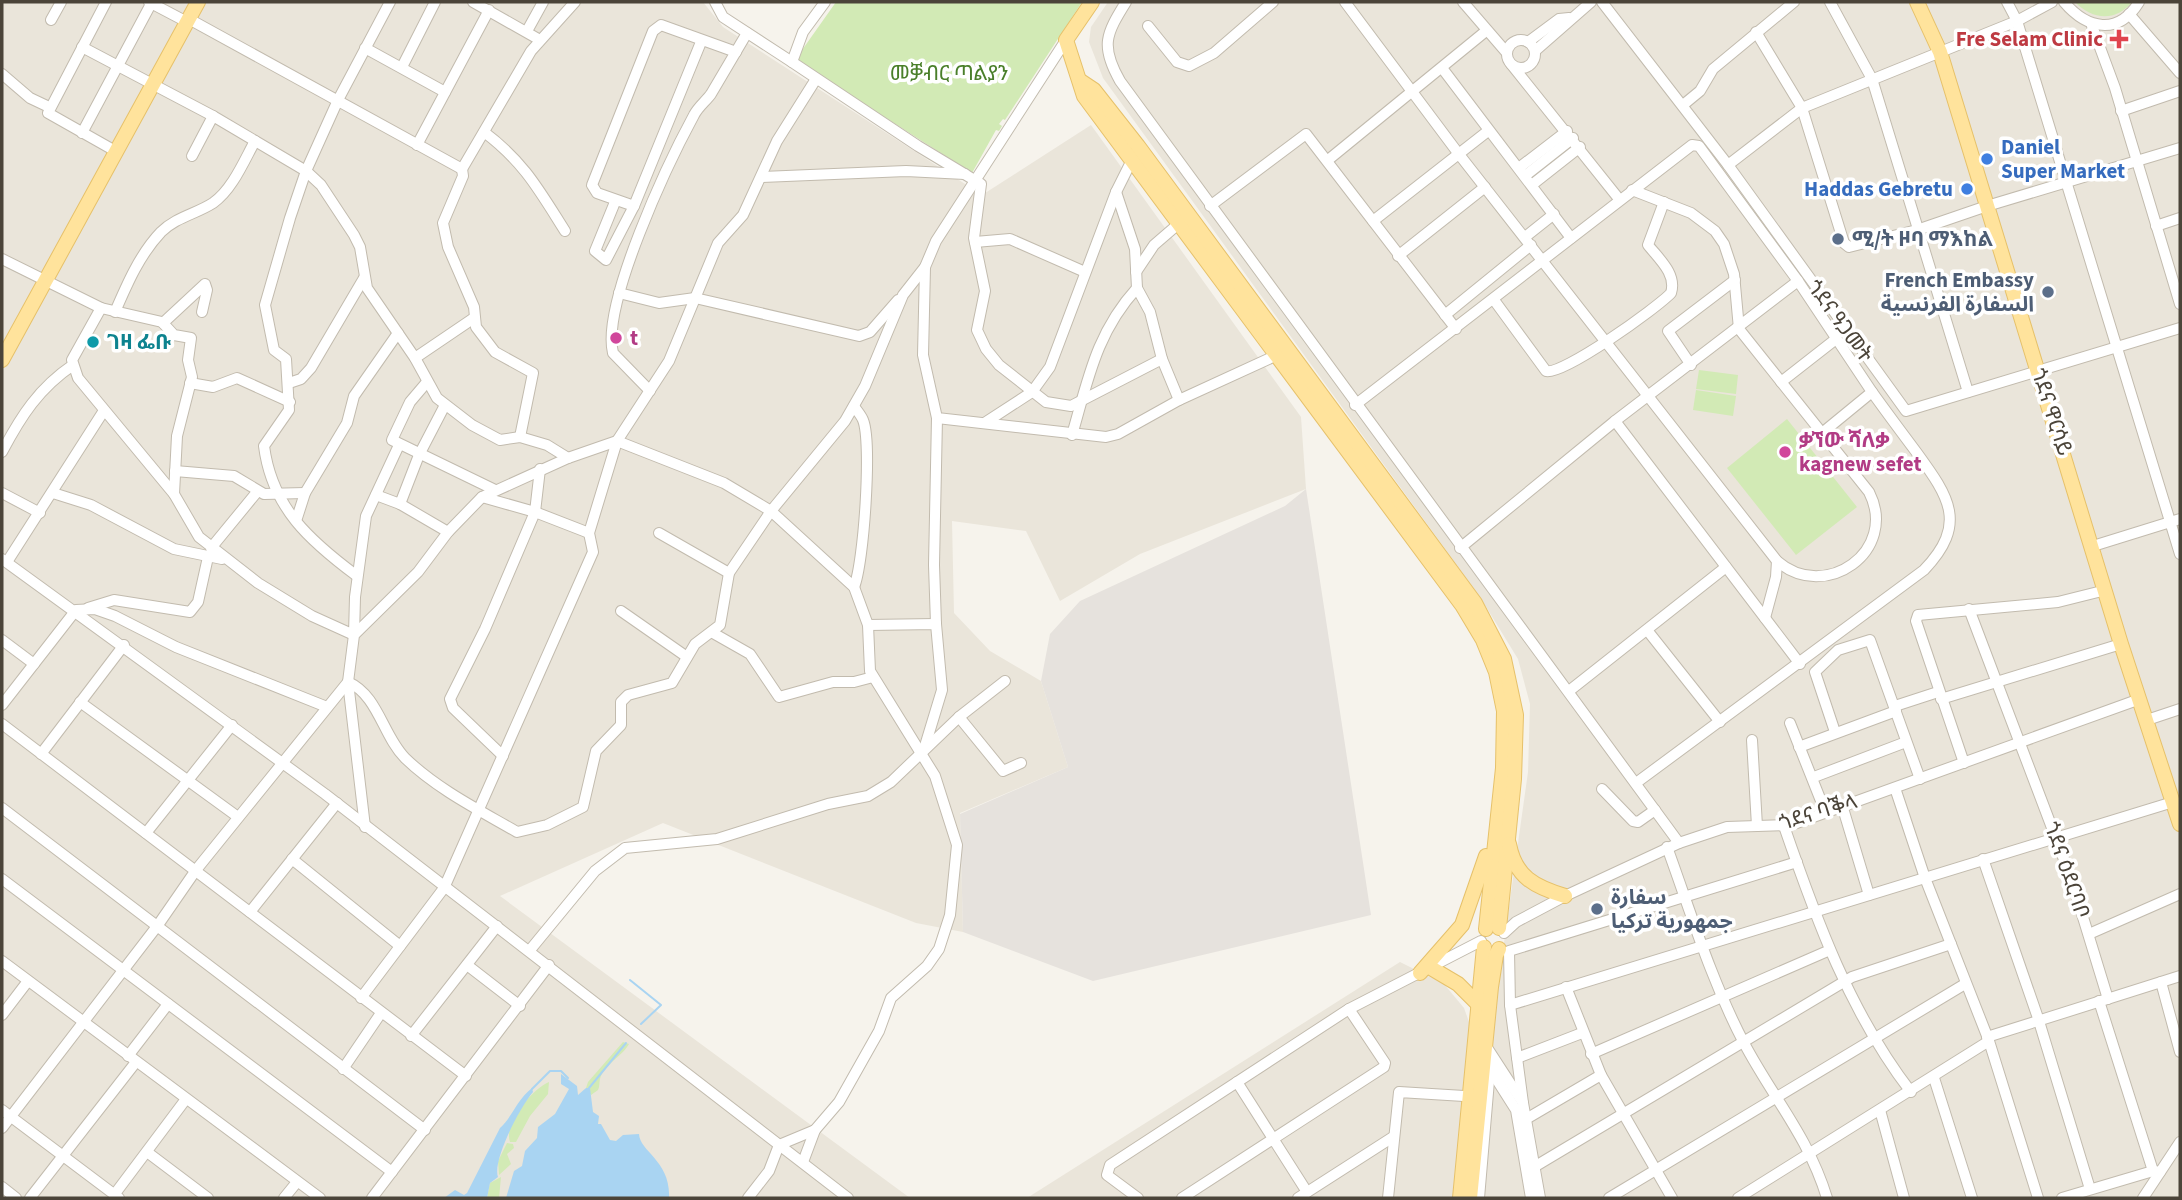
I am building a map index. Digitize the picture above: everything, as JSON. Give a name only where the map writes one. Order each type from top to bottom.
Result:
[{"type":"main road","points":[[2,360],[198,2]]},
{"type":"main road","points":[[1092,2],[1066,40],[1082,82],[1084,96],[1132,160],[1183,220],[1318,402],[1462,605],[1483,640],[1496,672],[1504,711],[1501,835],[1491,936],[1477,1003],[1475,1031],[1485,1055],[1467,1093],[1460,1198]]},
{"type":"main road","name":"ጎደና ዋርሳይ","points":[[1917,2],[1940,52],[2180,824]]},
{"type":"main road","points":[[1082,82],[1107,106],[1275,356],[1318,402]]},
{"type":"main road","points":[[1501,835],[1525,879],[1537,887],[1565,896]]},
{"type":"main road","points":[[1477,1003],[1458,984],[1425,970],[1462,925],[1501,835]]},
{"type":"main road","points":[[1470,1198],[1494,969],[1499,950],[1493,951],[1491,936]]},
{"type":"street","points":[[51,20],[61,2]]},
{"type":"street","points":[[106,2],[49,107],[51,117],[117,152]]},
{"type":"street","points":[[82,133],[151,2],[338,100],[462,169]]},
{"type":"street","points":[[357,576],[314,544],[278,495],[270,479],[264,446],[288,414],[290,402],[286,359],[274,350],[265,305],[306,171],[338,100],[390,2]]},
{"type":"street","points":[[402,67],[435,2]]},
{"type":"street","points":[[473,2],[527,30],[540,40]]},
{"type":"street","points":[[527,30],[544,2]]},
{"type":"street","points":[[520,437],[533,373],[495,352],[480,334],[474,318],[474,307],[448,247],[443,223],[463,176],[462,169],[484,132],[540,40],[575,2]]},
{"type":"street","points":[[715,2],[723,17],[976,180],[982,187],[975,242],[985,285],[977,322],[981,339],[999,365],[1032,392],[1051,404],[1078,405],[1108,385],[1162,359]]},
{"type":"street","points":[[792,62],[803,32],[824,2]]},
{"type":"street","points":[[1126,2],[1108,36],[1108,58],[1120,81],[1355,405],[1679,843]]},
{"type":"street","points":[[1148,26],[1177,62],[1189,66],[1214,53],[1273,2]]},
{"type":"street","points":[[1464,2],[1494,40],[1524,68],[1532,64]]},
{"type":"street","points":[[1531,87],[1532,47],[1559,19],[1569,18],[1591,2]]},
{"type":"street","name":"ጎደና ዓጋመት","points":[[1602,2],[1683,105],[1903,409],[1910,411],[2180,328]]},
{"type":"street","points":[[1683,105],[1700,91],[1713,69],[1794,2]]},
{"type":"street","points":[[1829,2],[1872,79],[1968,392]]},
{"type":"street","points":[[2007,2],[2017,22],[2064,182],[2175,521],[2180,554]]},
{"type":"street","points":[[1728,166],[1802,108],[2017,22],[2052,2]]},
{"type":"street","points":[[2064,2],[2092,26],[2138,161],[2156,226],[2178,289],[2180,304]]},
{"type":"street","points":[[2092,26],[2104,26],[2129,14],[2139,2]]},
{"type":"street","points":[[1350,4],[1458,153],[1777,561],[1791,571],[1826,576],[1856,564],[1872,541],[1877,516],[1874,500],[1739,329],[1735,280],[1724,244],[1715,231],[1691,213],[1632,190]]},
{"type":"street","points":[[417,145],[489,10]]},
{"type":"street","points":[[2129,14],[2180,73]]},
{"type":"street","points":[[634,206],[615,202],[593,191],[594,178],[653,31],[661,25],[701,42],[736,52]]},
{"type":"street","points":[[1328,160],[1414,93],[1486,31]]},
{"type":"street","points":[[1756,32],[1802,108],[1844,243],[1853,248],[2180,148]]},
{"type":"street","points":[[650,391],[613,353],[612,325],[619,293],[650,211],[692,117],[709,97],[747,33]]},
{"type":"street","points":[[619,293],[659,303],[695,298],[859,336],[870,332],[925,267],[936,241],[1066,40]]},
{"type":"street","points":[[1510,54],[1519,41],[1532,47]]},
{"type":"street","points":[[615,202],[595,251],[606,260],[634,206],[701,42]]},
{"type":"street","points":[[82,47],[213,116],[306,171],[321,185],[357,239],[367,288],[415,358],[427,382],[445,405],[472,425],[500,440],[520,437],[547,445],[568,458]]},
{"type":"street","points":[[365,48],[445,92]]},
{"type":"street","points":[[1510,54],[1531,87],[1619,199]]},
{"type":"street","points":[[1442,68],[1571,238]]},
{"type":"street","points":[[3,77],[30,98],[49,107]]},
{"type":"street","points":[[361,998],[444,888],[593,552],[589,533],[617,441],[680,340],[718,243],[743,215],[777,141],[816,79]]},
{"type":"street","points":[[2121,110],[2180,91]]},
{"type":"street","points":[[192,156],[213,116]]},
{"type":"street","points":[[1373,221],[1488,131]]},
{"type":"street","points":[[484,132],[512,153],[526,170],[565,231]]},
{"type":"street","points":[[1210,206],[1304,134],[1328,160],[1398,256],[1456,329]]},
{"type":"street","points":[[1526,176],[1574,139]]},
{"type":"street","points":[[1526,176],[1574,139]]},
{"type":"street","points":[[115,312],[131,276],[161,232],[175,221],[215,202],[229,186],[255,141]]},
{"type":"street","points":[[1355,405],[1456,329],[1619,199],[1692,145],[1699,146],[1798,281],[1872,392],[1944,490],[1948,507],[1947,536],[1943,548],[1924,570],[1636,783]]},
{"type":"street","points":[[985,422],[1032,392],[1054,358],[1116,192],[1132,160]]},
{"type":"street","points":[[762,177],[906,171],[965,174]]},
{"type":"street","points":[[1398,256],[1485,187]]},
{"type":"street","points":[[1116,192],[1133,242],[1137,288],[1150,312],[1162,359],[1179,400]]},
{"type":"street","points":[[1493,300],[1550,373],[1605,342],[1671,293],[1673,287],[1669,272],[1648,245],[1664,202]]},
{"type":"street","points":[[1445,315],[1528,241],[1554,214]]},
{"type":"street","points":[[2156,226],[2180,218]]},
{"type":"street","points":[[1136,272],[1154,245],[1183,220]]},
{"type":"street","points":[[975,242],[1010,239],[1085,272]]},
{"type":"street","points":[[2,259],[101,308],[163,323],[174,335],[191,338],[190,383],[177,436],[174,494]]},
{"type":"street","points":[[923,750],[942,691],[934,565],[937,418],[923,355],[925,267]]},
{"type":"street","points":[[289,383],[301,379],[312,368],[364,278]]},
{"type":"street","points":[[1691,365],[1668,331],[1735,280]]},
{"type":"street","points":[[1460,548],[1615,421],[1739,329],[1798,281]]},
{"type":"street","points":[[163,323],[205,284],[207,290],[202,312]]},
{"type":"street","points":[[1072,435],[1079,411],[1078,405],[1102,341],[1137,288]]},
{"type":"street","points":[[348,682],[363,691],[403,756],[478,810],[517,832],[538,828],[576,813],[587,797],[597,748],[621,725],[619,708],[624,697],[672,683],[695,644],[713,633],[720,625],[729,573],[771,511],[833,439],[853,406],[903,295]]},
{"type":"street","points":[[101,308],[74,354],[73,365],[81,384],[174,494],[209,552]]},
{"type":"street","points":[[415,358],[474,318]]},
{"type":"street","points":[[297,518],[305,493],[347,423],[354,396],[398,333]]},
{"type":"street","points":[[1781,382],[1836,339]]},
{"type":"street","points":[[937,418],[1105,437],[1118,434],[1179,400],[1275,356]]},
{"type":"street","points":[[2,452],[24,410],[54,378],[73,365]]},
{"type":"street","points":[[190,383],[213,387],[237,378],[290,402]]},
{"type":"street","points":[[427,382],[412,399],[392,439],[419,455],[495,490]]},
{"type":"street","points":[[1822,433],[1872,392]]},
{"type":"street","points":[[401,505],[419,455],[445,405]]},
{"type":"street","points":[[853,406],[862,417],[865,430],[866,476],[860,568],[854,587]]},
{"type":"street","points":[[103,412],[40,513],[4,561],[82,609],[124,645],[530,950],[846,1198]]},
{"type":"street","points":[[1615,421],[1800,664]]},
{"type":"street","points":[[354,635],[418,572],[447,532],[482,497],[568,458],[617,441],[724,483],[771,511],[854,587],[868,625],[869,665],[873,677],[923,750],[941,790],[957,845],[950,915],[937,952],[924,969],[891,998],[882,1025],[839,1102],[815,1130],[803,1162]]},
{"type":"street","points":[[365,827],[348,682],[357,576],[366,516],[399,444]]},
{"type":"street","points":[[503,756],[453,708],[450,699],[485,629],[535,512],[540,470]]},
{"type":"street","points":[[175,471],[232,475],[257,492],[278,495],[305,493]]},
{"type":"street","points":[[2,705],[82,609],[114,600],[190,612],[198,602],[209,552],[257,492]]},
{"type":"street","points":[[2,493],[40,513]]},
{"type":"street","points":[[53,493],[91,505],[174,548],[209,552],[313,616],[354,635]]},
{"type":"street","points":[[376,495],[401,505],[447,532]]},
{"type":"street","points":[[482,497],[535,512],[589,533]]},
{"type":"street","points":[[2093,546],[2175,521]]},
{"type":"street","points":[[660,533],[729,573]]},
{"type":"street","points":[[1765,618],[1774,590],[1777,561]]},
{"type":"street","points":[[1569,691],[1727,567]]},
{"type":"street","points":[[1964,763],[1939,695],[1917,617],[1920,614],[2058,602],[2106,590]]},
{"type":"street","points":[[82,609],[115,616],[176,646],[327,708]]},
{"type":"street","name":"ጎደና ዕደርባቦ","points":[[1969,609],[2056,837],[2089,934],[2104,1000],[2157,1172]]},
{"type":"street","points":[[621,611],[687,657]]},
{"type":"street","points":[[868,625],[936,624]]},
{"type":"street","points":[[1647,630],[1720,722]]},
{"type":"street","points":[[713,633],[750,654],[779,697],[833,682],[854,682],[873,677]]},
{"type":"street","points":[[2,640],[34,664]]},
{"type":"street","points":[[1835,732],[1815,675],[1821,664],[1838,650],[1870,640],[1920,779]]},
{"type":"street","points":[[1799,747],[1896,708],[2122,644]]},
{"type":"street","points":[[41,754],[124,645]]},
{"type":"street","points":[[530,950],[595,871],[625,848],[717,839],[828,804],[868,796],[901,773],[959,718],[1005,681]]},
{"type":"street","points":[[2,1128],[6,1113],[83,1021],[158,925],[196,870],[348,682]]},
{"type":"street","name":"ጎደና ባቕላ","points":[[1138,1198],[1107,1175],[1107,1168],[1349,1009],[1565,896],[1679,843],[1727,827],[1784,826],[2140,699]]},
{"type":"street","points":[[80,702],[238,817]]},
{"type":"street","points":[[2147,720],[2180,709]]},
{"type":"street","points":[[959,718],[1003,771],[1021,763]]},
{"type":"street","points":[[1790,723],[1810,774],[1814,777],[1825,811]]},
{"type":"street","points":[[2,724],[466,1076]]},
{"type":"street","points":[[146,833],[232,725]]},
{"type":"street","points":[[1752,740],[1758,826]]},
{"type":"street","points":[[1814,777],[1906,742]]},
{"type":"street","points":[[1895,788],[1925,878],[1988,1039],[2038,1198]]},
{"type":"street","points":[[1602,789],[1633,821],[1639,822],[1655,810]]},
{"type":"street","points":[[1510,1005],[2173,802]]},
{"type":"street","points":[[250,912],[337,803]]},
{"type":"street","points":[[1842,805],[1869,895]]},
{"type":"street","points":[[2,808],[425,1130]]},
{"type":"street","points":[[1784,826],[1814,913],[1844,982],[1911,1092]]},
{"type":"street","points":[[1667,848],[1701,947],[1722,995],[1744,1042],[1811,1151],[1827,1198]]},
{"type":"street","points":[[292,859],[400,946]]},
{"type":"street","points":[[1983,859],[2038,1018],[2090,1189]]},
{"type":"street","points":[[1540,1198],[1523,1103],[1510,1005],[1507,954],[1512,949],[1797,862]]},
{"type":"street","points":[[2,879],[392,1172]]},
{"type":"street","points":[[2089,934],[2180,894]]},
{"type":"street","points":[[411,1036],[497,926]]},
{"type":"street","points":[[1534,1167],[1844,982],[1951,944]]},
{"type":"street","points":[[1591,1054],[1830,950]]},
{"type":"street","points":[[2,961],[320,1198]]},
{"type":"street","points":[[467,965],[520,1006]]},
{"type":"street","points":[[372,1198],[549,965]]},
{"type":"street","points":[[1738,1198],[1750,1195],[1811,1151],[1934,1078],[1988,1039],[2038,1018],[2180,976]]},
{"type":"street","points":[[2,1015],[28,981]]},
{"type":"street","points":[[2161,982],[2180,1052]]},
{"type":"street","points":[[1609,1198],[1965,984]]},
{"type":"street","points":[[1566,987],[1582,1033],[1601,1075],[1672,1198]]},
{"type":"street","points":[[30,1198],[132,1059],[168,1004]]},
{"type":"street","points":[[1182,1198],[1384,1067],[1385,1063],[1349,1009]]},
{"type":"street","points":[[343,1069],[381,1013]]},
{"type":"street","points":[[1517,1058],[1582,1033]]},
{"type":"street","points":[[1485,1055],[1518,1115],[1531,1198]]},
{"type":"street","points":[[1479,1198],[1489,1097],[1485,1055]]},
{"type":"street","points":[[1485,1055],[1523,1103]]},
{"type":"street","points":[[1526,1119],[1601,1075]]},
{"type":"street","points":[[1934,1078],[1972,1198]]},
{"type":"street","points":[[1237,1082],[1303,1195],[1393,1137]]},
{"type":"street","points":[[1489,1097],[1497,1091],[1507,1093]]},
{"type":"street","points":[[1388,1198],[1399,1092],[1467,1093],[1454,1198]]},
{"type":"street","points":[[6,1113],[116,1197],[186,1099]]},
{"type":"street","points":[[1880,1110],[1904,1198]]},
{"type":"street","points":[[748,1198],[769,1171],[779,1145],[815,1130]]},
{"type":"street","points":[[2143,1198],[2157,1172],[2180,1142]]},
{"type":"street","points":[[146,1152],[205,1197]]},
{"type":"street","points":[[2062,1198],[2157,1172]]},
{"type":"street","points":[[284,1198],[297,1182]]},
{"type":"street","points":[[2,1187],[16,1198]]},
{"type":"shaded area","points":[[2,2],[703,2],[723,27],[982,195],[1091,125],[1301,417],[1306,489],[1140,554],[1060,601],[1026,531],[952,521],[954,613],[990,651],[1041,681],[1068,767],[960,813],[963,932],[916,923],[663,823],[500,896],[910,1198],[2,1198]]},
{"type":"shaded area","points":[[1108,2],[2180,2],[2180,1198],[1476,1198],[1500,971],[1528,772],[1530,704],[1518,659],[1480,597],[1103,78],[1089,42],[1091,27]]},
{"type":"shaded area","points":[[1306,489],[1371,915],[1093,981],[963,932],[960,814],[1068,767],[1041,681],[1050,634],[1080,601],[1285,506]]},
{"type":"shaded area","points":[[1400,962],[1444,984],[1464,1008],[1474,1036],[1453,1198],[1027,1198]]},
{"type":"green space","name":"መቓብር ጣልያን","points":[[836,2],[1082,2],[1005,120],[999,124],[1002,126],[999,131],[996,130],[972,173],[795,60]]},
{"type":"green space","points":[[2075,2],[2132,2],[2119,13],[2104,16],[2089,12]]},
{"type":"green space","points":[[1699,370],[1738,375],[1736,394],[1696,389]]},
{"type":"green space","points":[[1696,390],[1736,396],[1733,416],[1693,410]]},
{"type":"green space","points":[[1787,419],[1857,507],[1796,555],[1727,468]]},
{"type":"green space","points":[[623,1042],[629,1044],[605,1069],[598,1090],[591,1095],[586,1088],[588,1082]]},
{"type":"green space","points":[[549,1082],[548,1094],[530,1116],[516,1142],[510,1142],[509,1134],[515,1116],[528,1098]]},
{"type":"green space","points":[[507,1143],[513,1144],[514,1148],[507,1154],[511,1164],[499,1175],[498,1161]]},
{"type":"green space","points":[[501,1177],[499,1198],[487,1198],[490,1183]]},
{"type":"water","points":[[561,1074],[577,1086],[578,1095],[590,1088],[593,1112],[599,1116],[598,1124],[601,1124],[610,1140],[616,1141],[623,1135],[639,1134],[644,1146],[661,1166],[668,1185],[669,1198],[506,1198],[514,1171],[522,1166],[525,1151],[537,1138],[538,1127],[555,1114],[569,1089],[561,1084]]},
{"type":"water","points":[[532,1088],[533,1092],[521,1109],[503,1147],[497,1169],[498,1177],[490,1183],[487,1198],[444,1198],[455,1190],[464,1195],[467,1193],[500,1128]]},
{"type":"waterway","points":[[630,980],[661,1005],[641,1024]]},
{"type":"waterway","points":[[589,1088],[626,1043]]},
{"type":"waterway","points":[[532,1089],[550,1071],[561,1071],[568,1078]]},
{"type":"place","name":"Fre Selam Clinic","points":[[2119,39]]},
{"type":"place","name":"Daniel Super Market","points":[[1987,159]]},
{"type":"place","name":"Haddas Gebretu","points":[[1967,189]]},
{"type":"place","name":"ሚ/ት ዞባ ማእከል","points":[[1838,239]]},
{"type":"place","name":"French Embassy السفارة الفرنسية","points":[[2048,292]]},
{"type":"place","name":"t","points":[[616,338]]},
{"type":"place","name":"ገዛ ፌቡ","points":[[93,342]]},
{"type":"place","name":"ቃኘው ሻለቃ kagnew sefet","points":[[1785,452]]},
{"type":"place","name":"سفارة جمهورية تركيا","points":[[1597,909]]}]
